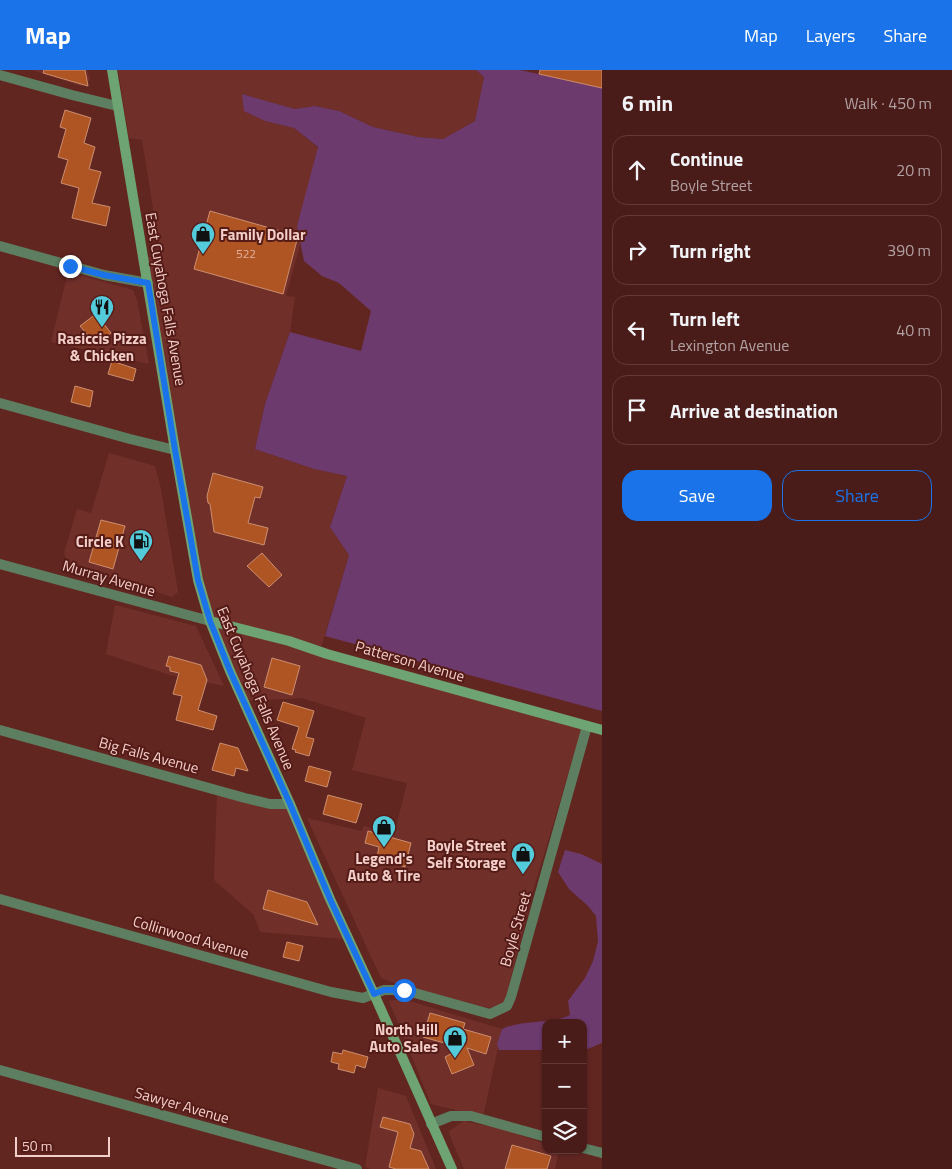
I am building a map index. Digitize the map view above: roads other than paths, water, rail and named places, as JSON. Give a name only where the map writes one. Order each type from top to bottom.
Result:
[{"type":"street","name":"East Cuyahoga Falls Avenue","points":[[112,70],[198,580],[210,621],[330,899],[452,1169]]},
{"type":"street","points":[[0,75],[118,106]]},
{"type":"street","points":[[0,246],[104,275],[148,283]]},
{"type":"street","points":[[0,403],[175,450]]},
{"type":"street","name":"Murray Avenue","points":[[0,564],[210,621]]},
{"type":"street","name":"Patterson Avenue","points":[[210,621],[289,641],[327,654],[602,730]]},
{"type":"street","name":"Boyle Street","points":[[374,994],[384,990],[404,990],[490,1014],[507,1006],[587,726]]},
{"type":"street","name":"Big Falls Avenue","points":[[0,730],[245,798],[270,804],[290,804]]},
{"type":"street","name":"Collinwood Avenue","points":[[0,899],[331,992],[363,998],[374,994]]},
{"type":"street","name":"Sawyer Avenue","points":[[0,1070],[357,1169]]},
{"type":"street","points":[[431,1124],[451,1116],[471,1116],[542,1136]]},
{"type":"street","points":[[587,1149],[602,1153]]},
{"type":"place","name":"Family Dollar","points":[[203,255]]},
{"type":"place","name":"Rasiccis Pizza & Chicken","points":[[102,328]]},
{"type":"place","name":"Circle K","points":[[141,562]]},
{"type":"place","name":"Legend's Auto & Tire","points":[[384,848]]},
{"type":"place","name":"Boyle Street Self Storage","points":[[523,875]]},
{"type":"place","name":"North Hill Auto Sales","points":[[455,1059]]}]
